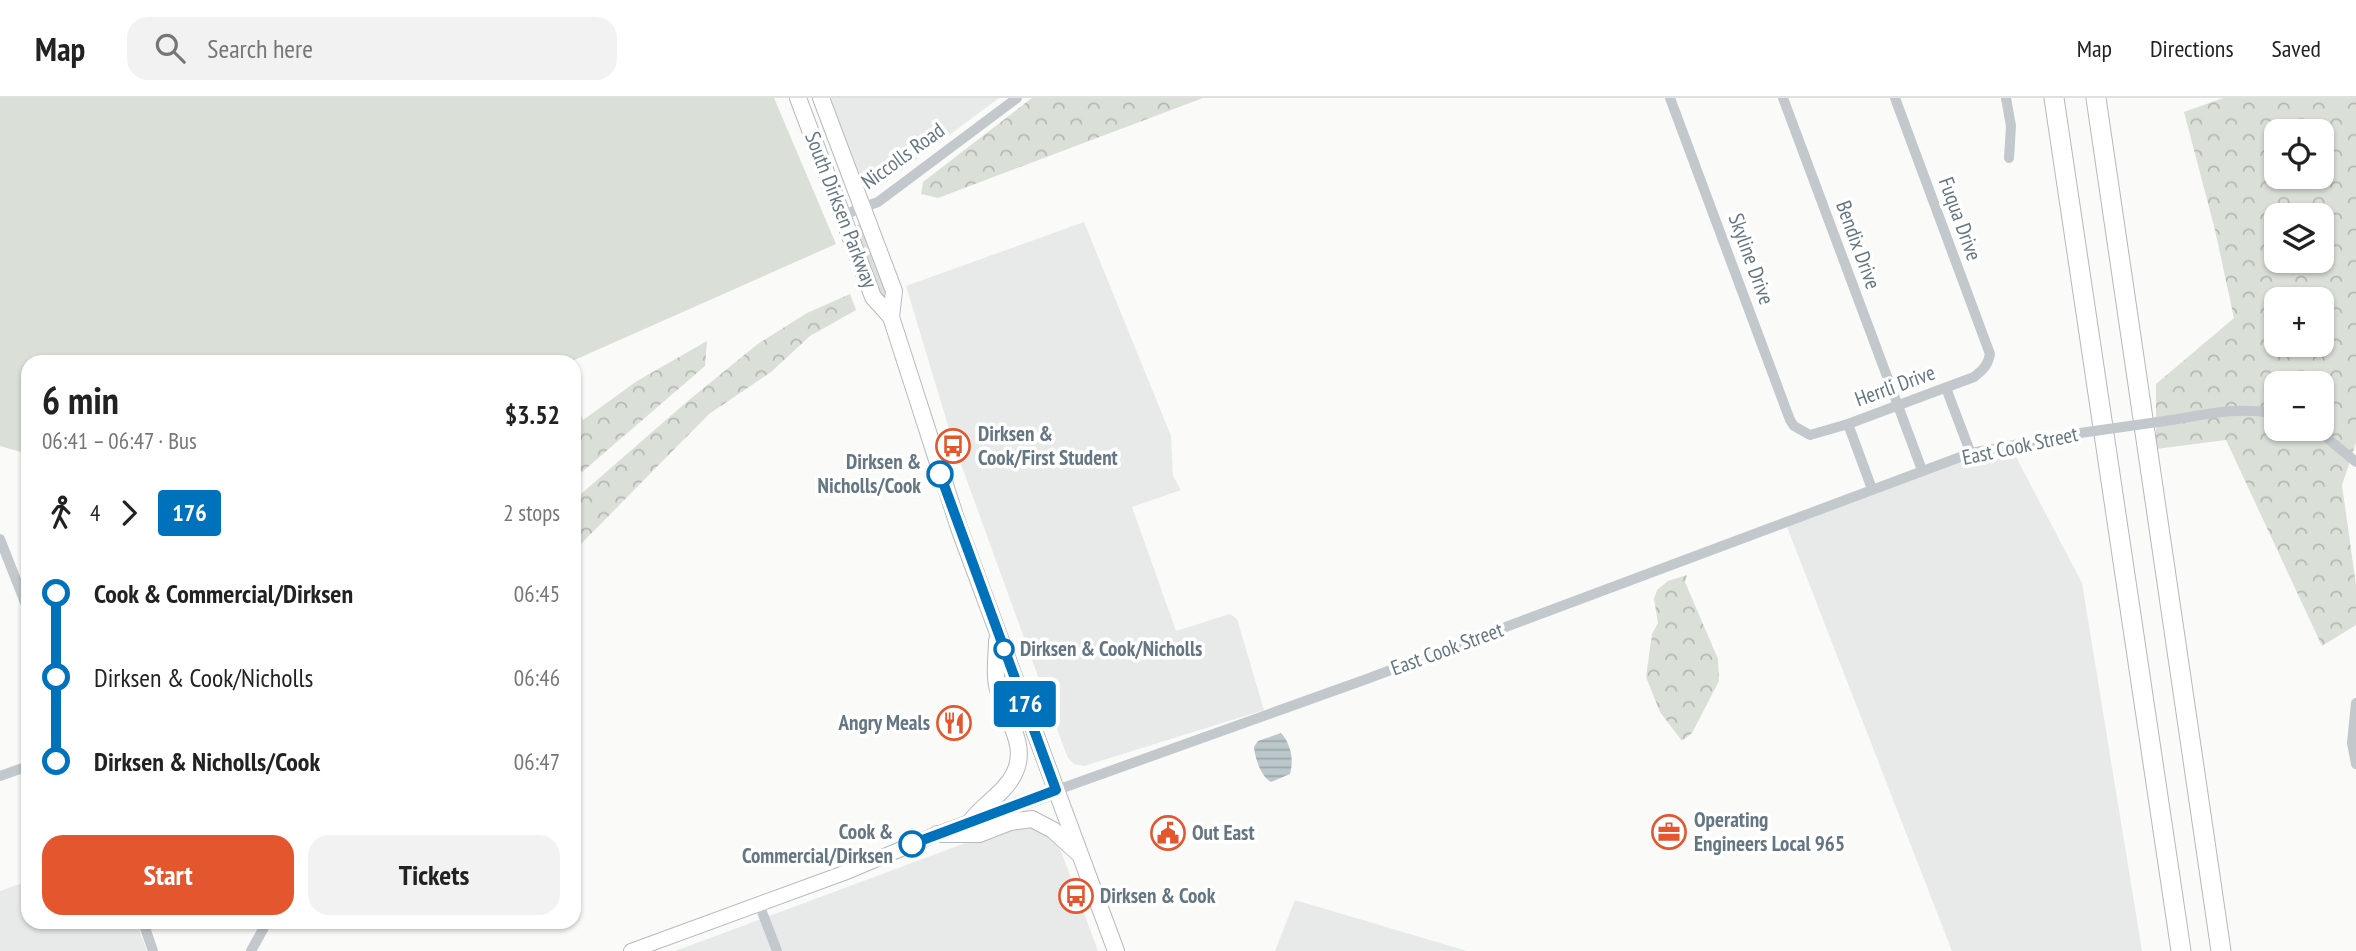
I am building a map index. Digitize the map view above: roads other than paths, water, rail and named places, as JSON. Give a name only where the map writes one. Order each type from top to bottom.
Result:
[{"type":"highway","points":[[2054,98],[2181,951]]},
{"type":"highway","points":[[2096,98],[2221,951]]},
{"type":"main road","name":"South Dirksen Parkway","points":[[798,98],[873,297],[891,317]]},
{"type":"main road","name":"South Dirksen Parkway","points":[[821,98],[894,291],[891,317],[944,486],[1116,951]]},
{"type":"main road","points":[[970,822],[1009,783],[1020,756],[1019,744],[997,685],[997,628]]},
{"type":"main road","points":[[937,834],[979,834],[1010,822],[1032,819],[1053,830],[1081,856]]},
{"type":"street","name":"Niccolls Road","points":[[843,215],[878,202],[1017,98]]},
{"type":"street","name":"Skyline Drive","points":[[1670,98],[1790,420],[1800,431]]},
{"type":"street","name":"Bendix Drive","points":[[1783,98],[1922,471]]},
{"type":"street","name":"Fuqua Drive","points":[[1895,98],[1990,354]]},
{"type":"street","points":[[2006,98],[2011,126],[2009,158]]},
{"type":"street","name":"Herrli Drive","points":[[1800,431],[1815,435],[1975,377],[1985,368],[1990,354]]},
{"type":"street","points":[[1946,388],[1971,453]]},
{"type":"street","name":"East Cook Street","points":[[631,951],[852,870],[937,834],[1626,584],[1971,453],[2227,411],[2264,411]]},
{"type":"street","points":[[1848,424],[1872,489]]},
{"type":"street","points":[[2331,441],[2356,462]]},
{"type":"street","points":[[0,540],[21,592]]},
{"type":"street","points":[[2356,703],[2352,743],[2356,764]]},
{"type":"street","points":[[0,776],[21,768]]},
{"type":"street","points":[[759,904],[777,951]]},
{"type":"street","points":[[145,929],[153,951]]},
{"type":"street","points":[[251,951],[263,929]]},
{"type":"place","name":"Dirksen & Cook/First Student","points":[[953,446]]},
{"type":"place","name":"Dirksen & Nicholls/Cook","points":[[940,474]]},
{"type":"place","name":"Dirksen & Cook/Nicholls","points":[[1004,649]]},
{"type":"place","name":"Angry Meals","points":[[954,723]]},
{"type":"place","name":"Operating Engineers Local 965","points":[[1669,832]]},
{"type":"place","name":"Out East","points":[[1168,833]]},
{"type":"place","name":"Cook & Commercial/Dirksen","points":[[912,844]]},
{"type":"place","name":"Dirksen & Cook","points":[[1076,896]]}]
